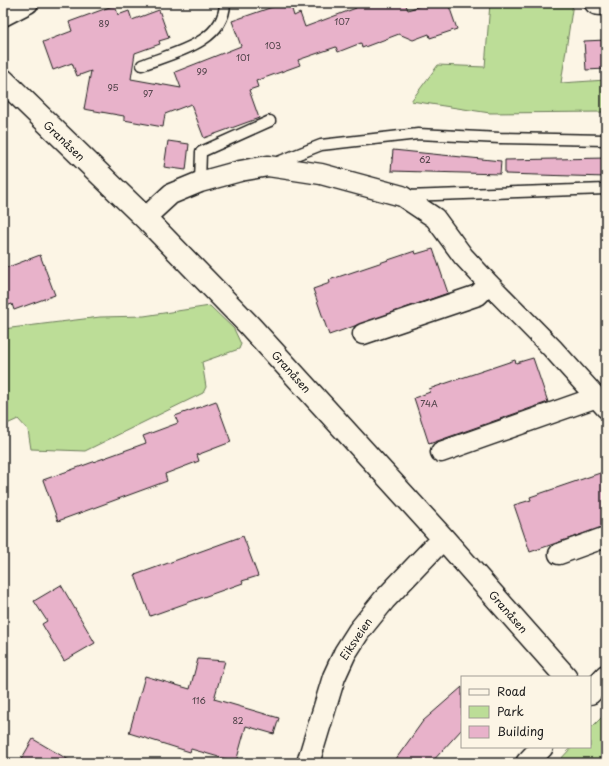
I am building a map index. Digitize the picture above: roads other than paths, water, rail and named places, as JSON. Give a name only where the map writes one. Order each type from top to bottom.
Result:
[{"type":"street","points":[[3,16],[28,3]]},
{"type":"street","name":"Granåsen","points":[[3,80],[145,218],[249,325],[443,538],[565,676]]},
{"type":"street","points":[[145,218],[171,194],[200,182],[268,166],[321,174],[402,196],[435,218],[463,256],[552,348],[601,403],[441,452]]},
{"type":"street","points":[[362,334],[478,295],[489,284]]},
{"type":"street","points":[[559,554],[606,537]]},
{"type":"street","name":"Eiksveien","points":[[308,763],[334,677],[345,653],[359,631],[384,600],[443,538]]},
{"type":"street","points":[[591,692],[606,676]]},
{"type":"street","points":[[527,763],[541,748]]},
{"type":"lane","points":[[142,64],[195,45],[220,24],[225,3]]},
{"type":"lane","points":[[589,3],[590,7],[596,10],[606,10]]},
{"type":"lane","points":[[200,182],[201,152],[270,122]]},
{"type":"lane","points":[[268,166],[321,145],[418,134],[500,138],[606,140]]},
{"type":"lane","points":[[402,196],[606,189]]}]
